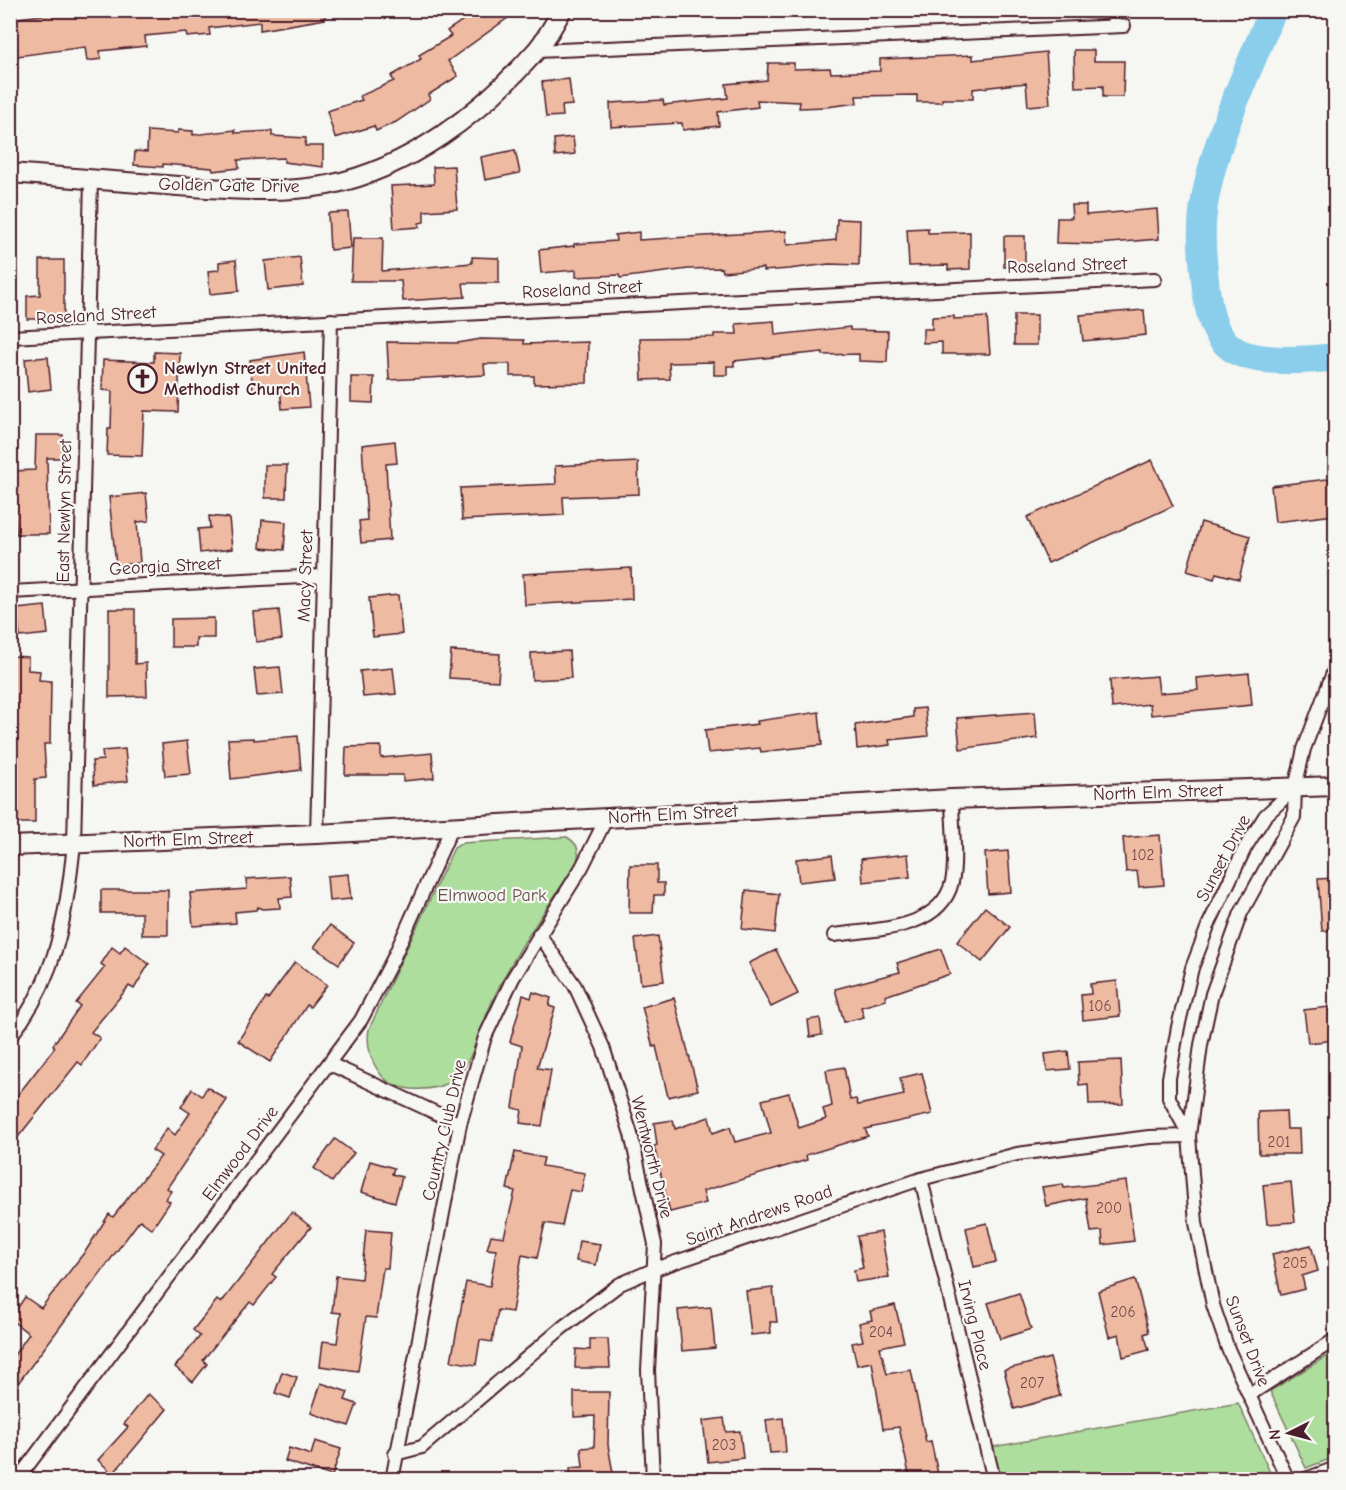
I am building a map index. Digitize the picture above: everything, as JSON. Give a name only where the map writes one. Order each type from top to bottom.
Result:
[{"type":"main road","name":"Golden Gate Drive","points":[[10,172],[91,180],[281,190],[328,185],[377,171],[431,143],[484,103],[536,51],[562,10]]},
{"type":"main road","name":"North Elm Street","points":[[10,846],[317,834],[952,799],[1335,786]]},
{"type":"street","points":[[536,51],[1119,26],[1113,10]]},
{"type":"street","name":"East Newlyn Street","points":[[10,1037],[49,974],[65,916],[74,843],[91,180]]},
{"type":"street","name":"Roseland Street","points":[[10,337],[1155,279]]},
{"type":"street","name":"Macy Street","points":[[317,834],[322,576],[331,320]]},
{"type":"street","name":"Georgia Street","points":[[10,592],[322,576]]},
{"type":"street","points":[[1295,788],[1304,749],[1335,665]]},
{"type":"street","name":"Sunset Drive","points":[[1189,1136],[1169,1098],[1169,1078],[1192,968],[1208,926],[1245,848],[1265,816],[1295,788]]},
{"type":"street","name":"Sunset Drive","points":[[1288,1479],[1249,1395],[1212,1305],[1196,1223],[1189,1136],[1201,1045],[1212,994],[1241,913],[1291,824],[1295,788]]},
{"type":"street","points":[[834,935],[908,923],[933,913],[945,901],[952,881],[952,799]]},
{"type":"street","name":"Country Club Drive","points":[[392,1479],[460,1124],[485,1037],[513,978],[582,867],[608,817]]},
{"type":"street","name":"Elmwood Drive","points":[[18,1479],[361,1020],[393,959],[453,825]]},
{"type":"street","name":"Wentworth Drive","points":[[539,934],[575,986],[603,1047],[634,1145],[655,1244],[648,1370],[653,1479]]},
{"type":"street","points":[[330,1064],[460,1124]]},
{"type":"street","name":"Saint Andrews Road","points":[[395,1454],[422,1447],[562,1327],[620,1284],[655,1269],[921,1179],[1017,1154],[1149,1137],[1189,1136]]},
{"type":"street","name":"Irving Place","points":[[921,1179],[994,1479]]},
{"type":"street","points":[[1249,1395],[1335,1340]]},
{"type":"street","points":[[1303,1479],[1335,1468]]},
{"type":"green space","name":"Elmwood Park","points":[[567,837],[574,842],[577,848],[577,863],[507,972],[465,1067],[454,1080],[427,1089],[407,1088],[389,1082],[378,1071],[372,1060],[368,1041],[369,1029],[454,848],[462,843]]},
{"type":"green space","points":[[1335,1351],[1335,1457],[1306,1468],[1270,1391]]},
{"type":"green space","points":[[1238,1403],[1273,1479],[996,1479],[987,1448]]},
{"type":"building","points":[[83,10],[325,10],[325,19],[260,30],[260,22],[209,28],[210,35],[187,37],[186,32],[145,36],[146,46],[100,51],[101,59],[87,61],[85,47],[10,57],[10,19]]},
{"type":"building","points":[[478,10],[519,10],[448,61],[458,76],[428,95],[430,99],[396,122],[376,131],[374,126],[335,138],[327,111],[362,100],[360,96],[394,81],[391,76],[421,59],[419,55],[451,36],[447,31]]},
{"type":"building","points":[[1074,50],[1094,50],[1094,61],[1124,61],[1123,97],[1103,97],[1103,86],[1075,87]]},
{"type":"building","points":[[1046,52],[1050,104],[1028,106],[1026,83],[973,89],[973,99],[942,99],[942,102],[917,102],[917,95],[856,96],[857,103],[799,108],[800,102],[757,100],[758,107],[718,112],[719,126],[683,130],[682,123],[611,127],[610,103],[663,100],[664,105],[728,98],[726,84],[767,80],[768,63],[794,63],[794,69],[830,68],[831,73],[880,71],[880,59],[973,55],[973,60]]},
{"type":"building","points":[[569,79],[572,105],[562,106],[563,116],[546,117],[542,82]]},
{"type":"building","points":[[178,130],[193,131],[193,135],[235,130],[235,133],[272,131],[272,136],[306,138],[305,146],[323,146],[323,167],[284,162],[284,158],[238,160],[239,168],[213,171],[212,168],[163,164],[163,167],[134,165],[135,151],[147,152],[148,131],[178,133]]},
{"type":"building","points":[[573,137],[575,154],[555,156],[554,139]]},
{"type":"building","points":[[515,150],[520,173],[485,180],[481,157]]},
{"type":"building","points":[[454,166],[457,209],[424,211],[424,222],[419,223],[419,227],[394,229],[391,186],[434,184],[433,167]]},
{"type":"building","points":[[1071,205],[1086,205],[1086,215],[1157,209],[1159,239],[1097,244],[1056,243],[1057,218],[1072,218]]},
{"type":"building","points":[[348,212],[351,248],[330,250],[328,213]]},
{"type":"building","points":[[837,219],[860,220],[859,265],[829,264],[763,271],[763,268],[723,272],[722,268],[688,269],[620,278],[619,275],[576,277],[576,270],[541,273],[539,250],[574,246],[574,244],[616,241],[615,235],[639,232],[639,240],[786,231],[787,245],[836,240]]},
{"type":"building","points":[[928,228],[928,233],[970,232],[970,269],[948,270],[948,265],[909,266],[907,229]]},
{"type":"building","points":[[1004,236],[1025,236],[1025,267],[1004,267]]},
{"type":"building","points":[[353,238],[383,238],[382,271],[472,263],[472,257],[499,258],[499,283],[463,283],[465,297],[403,301],[401,281],[351,281]]},
{"type":"building","points":[[300,257],[303,286],[268,290],[265,261]]},
{"type":"building","points":[[40,260],[64,260],[64,319],[27,319],[27,296],[40,295]]},
{"type":"building","points":[[236,260],[239,291],[210,294],[208,271],[219,270],[219,262]]},
{"type":"building","points":[[1144,310],[1146,335],[1083,341],[1080,315]]},
{"type":"building","points":[[1014,315],[1037,315],[1037,345],[1014,345]]},
{"type":"building","points":[[954,316],[954,319],[987,317],[990,354],[942,354],[942,342],[923,343],[923,329],[932,329],[932,317]]},
{"type":"building","points":[[774,321],[775,335],[850,327],[850,330],[888,331],[887,362],[859,361],[859,354],[823,355],[823,352],[734,361],[734,366],[727,366],[727,375],[714,375],[714,362],[669,363],[670,379],[642,380],[640,338],[714,337],[714,334],[737,334],[736,324]]},
{"type":"building","points":[[481,339],[524,340],[524,344],[588,342],[587,383],[534,384],[534,376],[510,376],[510,364],[484,364],[485,375],[389,380],[387,342],[458,343]]},
{"type":"building","points":[[154,352],[180,353],[178,412],[144,411],[142,456],[107,455],[108,429],[111,429],[112,391],[102,390],[103,360],[154,362]]},
{"type":"building","points":[[304,352],[309,407],[282,409],[280,388],[253,391],[250,360]]},
{"type":"building","points":[[48,357],[51,389],[28,392],[25,359]]},
{"type":"building","points":[[351,377],[374,377],[373,403],[351,402]]},
{"type":"building","points":[[36,435],[63,435],[62,458],[47,458],[49,534],[16,534],[13,471],[35,470]]},
{"type":"building","points":[[395,441],[397,463],[386,464],[390,540],[361,543],[359,521],[367,520],[362,445]]},
{"type":"building","points":[[1152,460],[1173,506],[1048,563],[1027,517]]},
{"type":"building","points":[[638,462],[639,494],[563,497],[564,515],[462,520],[460,488],[556,484],[555,466]]},
{"type":"building","points":[[265,465],[287,465],[286,498],[265,498]]},
{"type":"building","points":[[1335,478],[1335,515],[1275,522],[1271,486]]},
{"type":"building","points":[[146,493],[149,521],[137,522],[140,563],[116,565],[109,497]]},
{"type":"building","points":[[209,516],[229,518],[232,549],[200,553],[198,529],[210,528]]},
{"type":"building","points":[[262,520],[286,522],[284,550],[260,548]]},
{"type":"building","points":[[1201,522],[1250,536],[1239,579],[1216,573],[1214,579],[1187,571]]},
{"type":"building","points":[[631,568],[632,599],[525,605],[523,574]]},
{"type":"building","points":[[398,595],[402,634],[373,637],[369,598]]},
{"type":"building","points":[[45,606],[48,634],[20,637],[17,609]]},
{"type":"building","points":[[109,609],[135,609],[135,664],[146,663],[147,696],[109,697]]},
{"type":"building","points":[[279,610],[282,639],[256,642],[253,612]]},
{"type":"building","points":[[214,618],[214,638],[196,638],[196,647],[171,647],[171,619]]},
{"type":"building","points":[[451,651],[500,654],[498,681],[449,678]]},
{"type":"building","points":[[569,651],[571,678],[532,680],[531,653]]},
{"type":"building","points":[[10,656],[28,657],[28,670],[40,671],[39,680],[51,681],[50,744],[44,744],[46,778],[35,779],[35,823],[10,823]]},
{"type":"building","points":[[280,667],[283,694],[257,696],[254,669]]},
{"type":"building","points":[[393,668],[396,694],[363,697],[360,671]]},
{"type":"building","points":[[1249,673],[1252,705],[1151,715],[1150,704],[1112,708],[1110,680],[1157,676],[1159,693],[1198,690],[1197,678]]},
{"type":"building","points":[[925,708],[928,736],[889,740],[890,745],[857,749],[855,725],[913,717],[913,709]]},
{"type":"building","points":[[819,712],[822,745],[761,752],[760,748],[708,753],[705,730],[758,724],[757,721]]},
{"type":"building","points":[[1035,712],[1037,738],[960,749],[957,718]]},
{"type":"building","points":[[298,736],[301,770],[231,779],[228,739],[254,738],[254,740]]},
{"type":"building","points":[[187,741],[191,774],[165,776],[162,744]]},
{"type":"building","points":[[381,746],[381,758],[432,753],[434,778],[403,781],[403,775],[345,775],[346,747]]},
{"type":"building","points":[[125,749],[128,781],[94,785],[92,761],[103,760],[102,751]]},
{"type":"building","points":[[1160,835],[1164,885],[1139,887],[1137,871],[1126,872],[1123,838]]},
{"type":"building","points":[[1008,851],[1011,892],[988,894],[985,853]]},
{"type":"building","points":[[908,854],[910,877],[863,882],[861,859]]},
{"type":"building","points":[[832,855],[835,878],[799,882],[796,859]]},
{"type":"building","points":[[630,865],[657,865],[657,883],[664,883],[664,895],[654,895],[653,913],[629,913]]},
{"type":"building","points":[[348,874],[351,899],[329,901],[327,876]]},
{"type":"building","points":[[290,876],[292,897],[279,898],[280,908],[262,909],[258,907],[256,910],[235,912],[236,923],[193,926],[190,893],[247,889],[246,879]]},
{"type":"building","points":[[1335,878],[1335,930],[1322,931],[1318,879]]},
{"type":"building","points":[[101,890],[168,890],[168,935],[142,935],[142,913],[101,913]]},
{"type":"building","points":[[746,890],[779,894],[775,933],[742,929]]},
{"type":"building","points":[[985,907],[1010,927],[982,962],[957,942]]},
{"type":"building","points":[[330,925],[354,943],[339,964],[314,947]]},
{"type":"building","points":[[658,936],[664,981],[641,984],[635,939]]},
{"type":"building","points":[[125,946],[149,964],[134,989],[129,986],[91,1032],[100,1038],[82,1065],[78,1062],[10,1147],[10,1105],[55,1047],[53,1045],[80,1006],[76,1003],[105,967],[101,964],[112,947],[120,953]]},
{"type":"building","points":[[941,949],[950,974],[885,996],[886,1000],[861,1007],[864,1017],[844,1022],[835,989],[900,972],[897,963]]},
{"type":"building","points":[[776,950],[798,994],[771,1007],[749,963]]},
{"type":"building","points":[[295,962],[327,985],[310,1007],[307,1005],[270,1062],[238,1041],[266,998],[268,999]]},
{"type":"building","points":[[1117,981],[1120,1016],[1083,1020],[1081,995],[1091,994],[1090,984]]},
{"type":"building","points":[[533,992],[551,998],[549,1006],[555,1008],[537,1068],[551,1070],[542,1126],[520,1123],[522,1110],[513,1108],[522,1046],[510,1042],[523,995],[531,998]]},
{"type":"building","points":[[674,998],[698,1090],[668,1097],[656,1046],[653,1047],[642,1007]]},
{"type":"building","points":[[1329,1007],[1330,1016],[1335,1016],[1335,1040],[1308,1043],[1304,1010]]},
{"type":"building","points":[[820,1018],[822,1035],[810,1037],[808,1020]]},
{"type":"building","points":[[1068,1051],[1070,1069],[1047,1071],[1045,1054]]},
{"type":"building","points":[[1121,1060],[1123,1104],[1089,1105],[1088,1084],[1079,1085],[1078,1062]]},
{"type":"building","points":[[844,1067],[850,1100],[856,1099],[858,1105],[904,1095],[900,1078],[922,1073],[932,1114],[865,1129],[868,1136],[806,1155],[807,1160],[703,1191],[706,1203],[670,1212],[654,1146],[657,1145],[654,1123],[673,1120],[675,1129],[709,1117],[713,1133],[730,1127],[735,1142],[771,1133],[762,1100],[789,1093],[799,1128],[826,1119],[823,1109],[832,1106],[826,1070]]},
{"type":"building","points":[[207,1087],[227,1100],[167,1188],[171,1191],[166,1199],[170,1202],[152,1229],[140,1220],[10,1394],[10,1361],[29,1334],[10,1319],[25,1297],[41,1308],[87,1249],[109,1214],[113,1217],[161,1156],[152,1150],[167,1128],[175,1135],[190,1113],[181,1107],[192,1089],[202,1096]]},
{"type":"building","points":[[1286,1111],[1287,1129],[1299,1129],[1300,1154],[1259,1154],[1258,1112]]},
{"type":"building","points":[[335,1139],[354,1153],[332,1182],[314,1168]]},
{"type":"building","points":[[515,1152],[544,1158],[542,1166],[585,1173],[581,1192],[570,1190],[562,1226],[545,1223],[537,1258],[522,1255],[512,1312],[498,1310],[492,1342],[480,1340],[476,1365],[451,1361],[466,1282],[490,1286],[496,1250],[487,1249],[491,1235],[504,1237],[515,1191],[507,1189]]},
{"type":"building","points":[[370,1161],[394,1168],[392,1174],[402,1177],[395,1202],[361,1192]]},
{"type":"building","points":[[1126,1181],[1134,1241],[1103,1245],[1102,1231],[1091,1232],[1086,1198],[1046,1206],[1042,1187],[1063,1184],[1064,1188]]},
{"type":"building","points":[[1291,1182],[1295,1222],[1267,1224],[1263,1185]]},
{"type":"building","points":[[292,1212],[311,1227],[272,1274],[276,1277],[254,1305],[250,1302],[203,1360],[207,1364],[193,1382],[175,1367],[200,1336],[193,1330],[217,1300],[221,1303]]},
{"type":"building","points":[[987,1223],[996,1262],[974,1267],[966,1228]]},
{"type":"building","points":[[366,1230],[391,1232],[388,1268],[383,1268],[376,1318],[366,1317],[358,1371],[320,1366],[323,1341],[337,1343],[341,1313],[332,1312],[336,1276],[361,1279]]},
{"type":"building","points":[[881,1232],[889,1277],[856,1282],[854,1270],[863,1268],[857,1236]]},
{"type":"building","points":[[579,1241],[600,1244],[596,1265],[576,1261]]},
{"type":"building","points":[[1311,1245],[1318,1271],[1302,1276],[1305,1289],[1281,1295],[1272,1254]]},
{"type":"building","points":[[1135,1279],[1149,1332],[1144,1334],[1149,1350],[1123,1357],[1119,1334],[1109,1337],[1098,1291]]},
{"type":"building","points":[[773,1288],[777,1322],[770,1322],[771,1333],[751,1335],[746,1291]]},
{"type":"building","points":[[1019,1293],[1031,1329],[1000,1339],[988,1303]]},
{"type":"building","points":[[895,1305],[904,1342],[880,1347],[887,1374],[911,1370],[926,1442],[931,1441],[939,1479],[910,1479],[899,1427],[883,1429],[872,1362],[857,1365],[852,1343],[863,1341],[859,1323],[872,1320],[870,1311]]},
{"type":"building","points":[[711,1307],[715,1348],[682,1351],[678,1310]]},
{"type":"building","points":[[590,1339],[608,1339],[610,1368],[575,1368],[576,1349],[590,1350]]},
{"type":"building","points":[[1050,1358],[1060,1396],[1014,1409],[1004,1370]]},
{"type":"building","points":[[282,1372],[297,1377],[290,1398],[275,1393]]},
{"type":"building","points":[[321,1383],[348,1392],[345,1400],[357,1404],[349,1426],[311,1413]]},
{"type":"building","points":[[574,1392],[609,1392],[608,1445],[614,1479],[571,1479],[570,1468],[583,1467],[581,1448],[594,1447],[595,1416],[574,1417]]},
{"type":"building","points":[[148,1394],[167,1409],[113,1474],[98,1460],[128,1427],[124,1424]]},
{"type":"building","points":[[724,1418],[726,1432],[740,1431],[743,1458],[708,1462],[703,1421]]},
{"type":"building","points":[[783,1418],[786,1452],[770,1453],[766,1420]]},
{"type":"building","points":[[315,1441],[341,1449],[332,1476],[285,1461],[289,1448],[311,1455]]},
{"type":"waterway","points":[[1273,10],[1222,135],[1208,186],[1203,212],[1202,241],[1209,307],[1217,332],[1222,339],[1228,346],[1246,355],[1285,360],[1336,357]]},
{"type":"place","name":"Newlyn Street United Methodist Church","points":[[143,378]]}]
